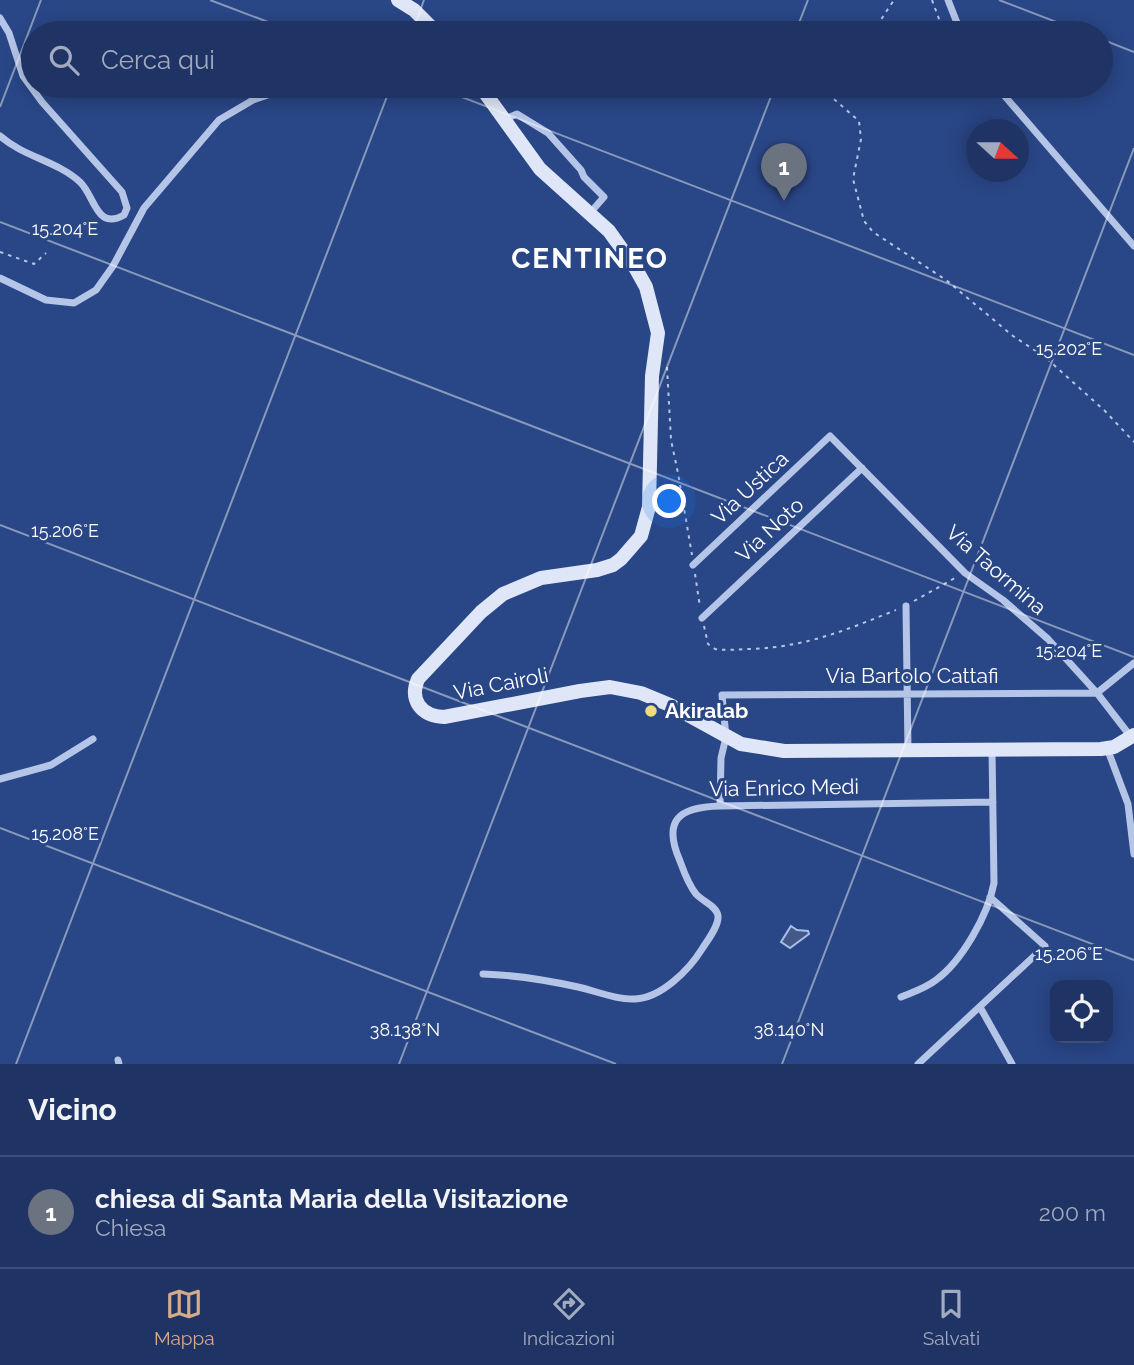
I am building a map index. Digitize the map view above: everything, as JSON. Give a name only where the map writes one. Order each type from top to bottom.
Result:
[{"type":"street","points":[[398,0],[425,21]]},
{"type":"street","points":[[948,0],[956,21]]},
{"type":"street","points":[[0,18],[9,33],[21,70]]},
{"type":"street","points":[[0,136],[16,149],[75,178],[83,185],[100,215],[106,219],[113,220],[124,215],[127,208],[122,192],[39,98]]},
{"type":"street","points":[[0,278],[46,300],[74,303],[96,290],[113,266],[145,208],[219,120],[259,98]]},
{"type":"street","points":[[489,98],[540,169],[590,214],[604,197],[548,133],[517,114],[505,119]]},
{"type":"street","points":[[1006,98],[1134,246]]},
{"type":"street","name":"Via Cairoli","points":[[590,214],[620,244],[646,287],[657,323],[649,507],[641,536],[621,559],[605,568],[541,578],[503,594],[481,612],[418,679],[414,693],[416,702],[426,713],[444,716],[597,688],[641,693],[670,705],[726,737],[754,748],[776,750],[1107,748],[1121,744],[1133,736]]},
{"type":"street","name":"Via Taormina","points":[[830,436],[965,573],[1048,639],[1133,736]]},
{"type":"street","name":"Via Ustica","points":[[693,565],[830,436]]},
{"type":"street","name":"Via Noto","points":[[702,618],[862,468]]},
{"type":"street","points":[[906,606],[908,750]]},
{"type":"street","points":[[1097,693],[1134,663]]},
{"type":"street","name":"Via Bartolo Cattafi","points":[[726,737],[722,695],[1097,693]]},
{"type":"street","points":[[720,806],[721,758],[726,737]]},
{"type":"street","points":[[0,779],[51,765],[93,740]]},
{"type":"street","points":[[1107,748],[1128,804],[1134,854]]},
{"type":"street","points":[[901,997],[934,981],[954,964],[981,919],[990,897],[994,883],[992,750]]},
{"type":"street","name":"Via Enrico Medi","points":[[483,974],[541,979],[636,999],[652,995],[687,970],[718,917],[716,910],[701,899],[689,883],[673,845],[673,829],[687,811],[720,806],[992,803]]},
{"type":"street","points":[[918,1064],[1045,946],[990,897]]},
{"type":"street","points":[[980,1007],[1012,1064]]},
{"type":"path","points":[[880,21],[894,0]]},
{"type":"path","points":[[932,0],[940,21]]},
{"type":"path","points":[[833,98],[859,121],[861,126],[861,139],[852,179],[864,221],[873,232],[946,280],[1013,336],[1045,357],[1105,411],[1134,442]]},
{"type":"path","points":[[0,252],[34,264],[46,253]]},
{"type":"water","points":[[791,926],[797,930],[808,931],[809,934],[790,948],[781,942]]},
{"type":"place","name":"chiesa di Santa Maria della Visitazione","points":[[784,201]]},
{"type":"place","name":"Akiralab","points":[[651,711]]},
{"type":"district","name":"CENTINEO","points":[[590,258]]}]
